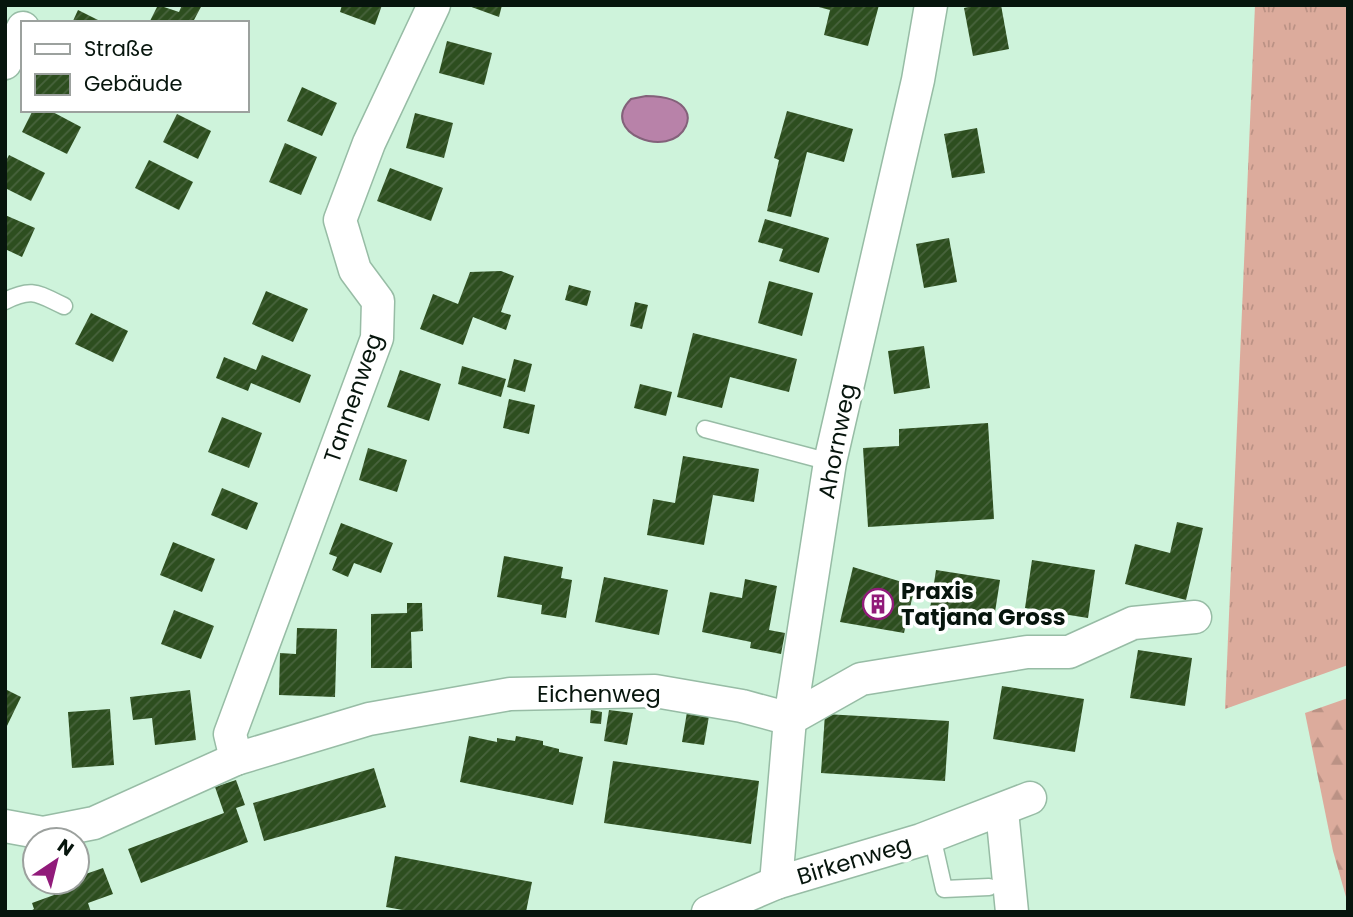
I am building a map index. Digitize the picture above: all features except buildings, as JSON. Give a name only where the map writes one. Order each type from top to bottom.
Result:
[{"type":"street","name":"Tannenweg","points":[[236,759],[230,734],[377,338],[378,300],[355,270],[340,220],[369,143],[434,5]]},
{"type":"street","name":"Ahornweg","points":[[776,883],[790,719],[830,462],[918,80],[931,5]]},
{"type":"street","points":[[5,63],[21,32]]},
{"type":"street","points":[[790,719],[861,679],[1027,652],[1069,652],[1133,623],[1195,617]]},
{"type":"street","name":"Eichenweg","points":[[5,826],[43,833],[94,823],[236,759],[369,719],[510,694],[655,691],[742,706],[790,719]]},
{"type":"street","name":"Birkenweg","points":[[708,912],[776,883],[932,836],[1030,798]]},
{"type":"street","points":[[1002,811],[1012,912]]},
{"type":"lane","points":[[5,301],[22,292],[32,291],[64,306]]},
{"type":"lane","points":[[705,429],[830,462]]},
{"type":"lane","points":[[932,836],[944,889],[989,887]]},
{"type":"green space","points":[[1255,5],[1348,5],[1348,665],[1225,709]]},
{"type":"green space","points":[[1348,698],[1348,904],[1333,851],[1305,713]]},
{"type":"shaded area","points":[[646,96],[668,99],[683,107],[688,120],[678,136],[653,142],[629,131],[623,122],[623,111],[631,99]]},
{"type":"place","name":"Praxis Tatjana Gross","points":[[878,604]]}]
